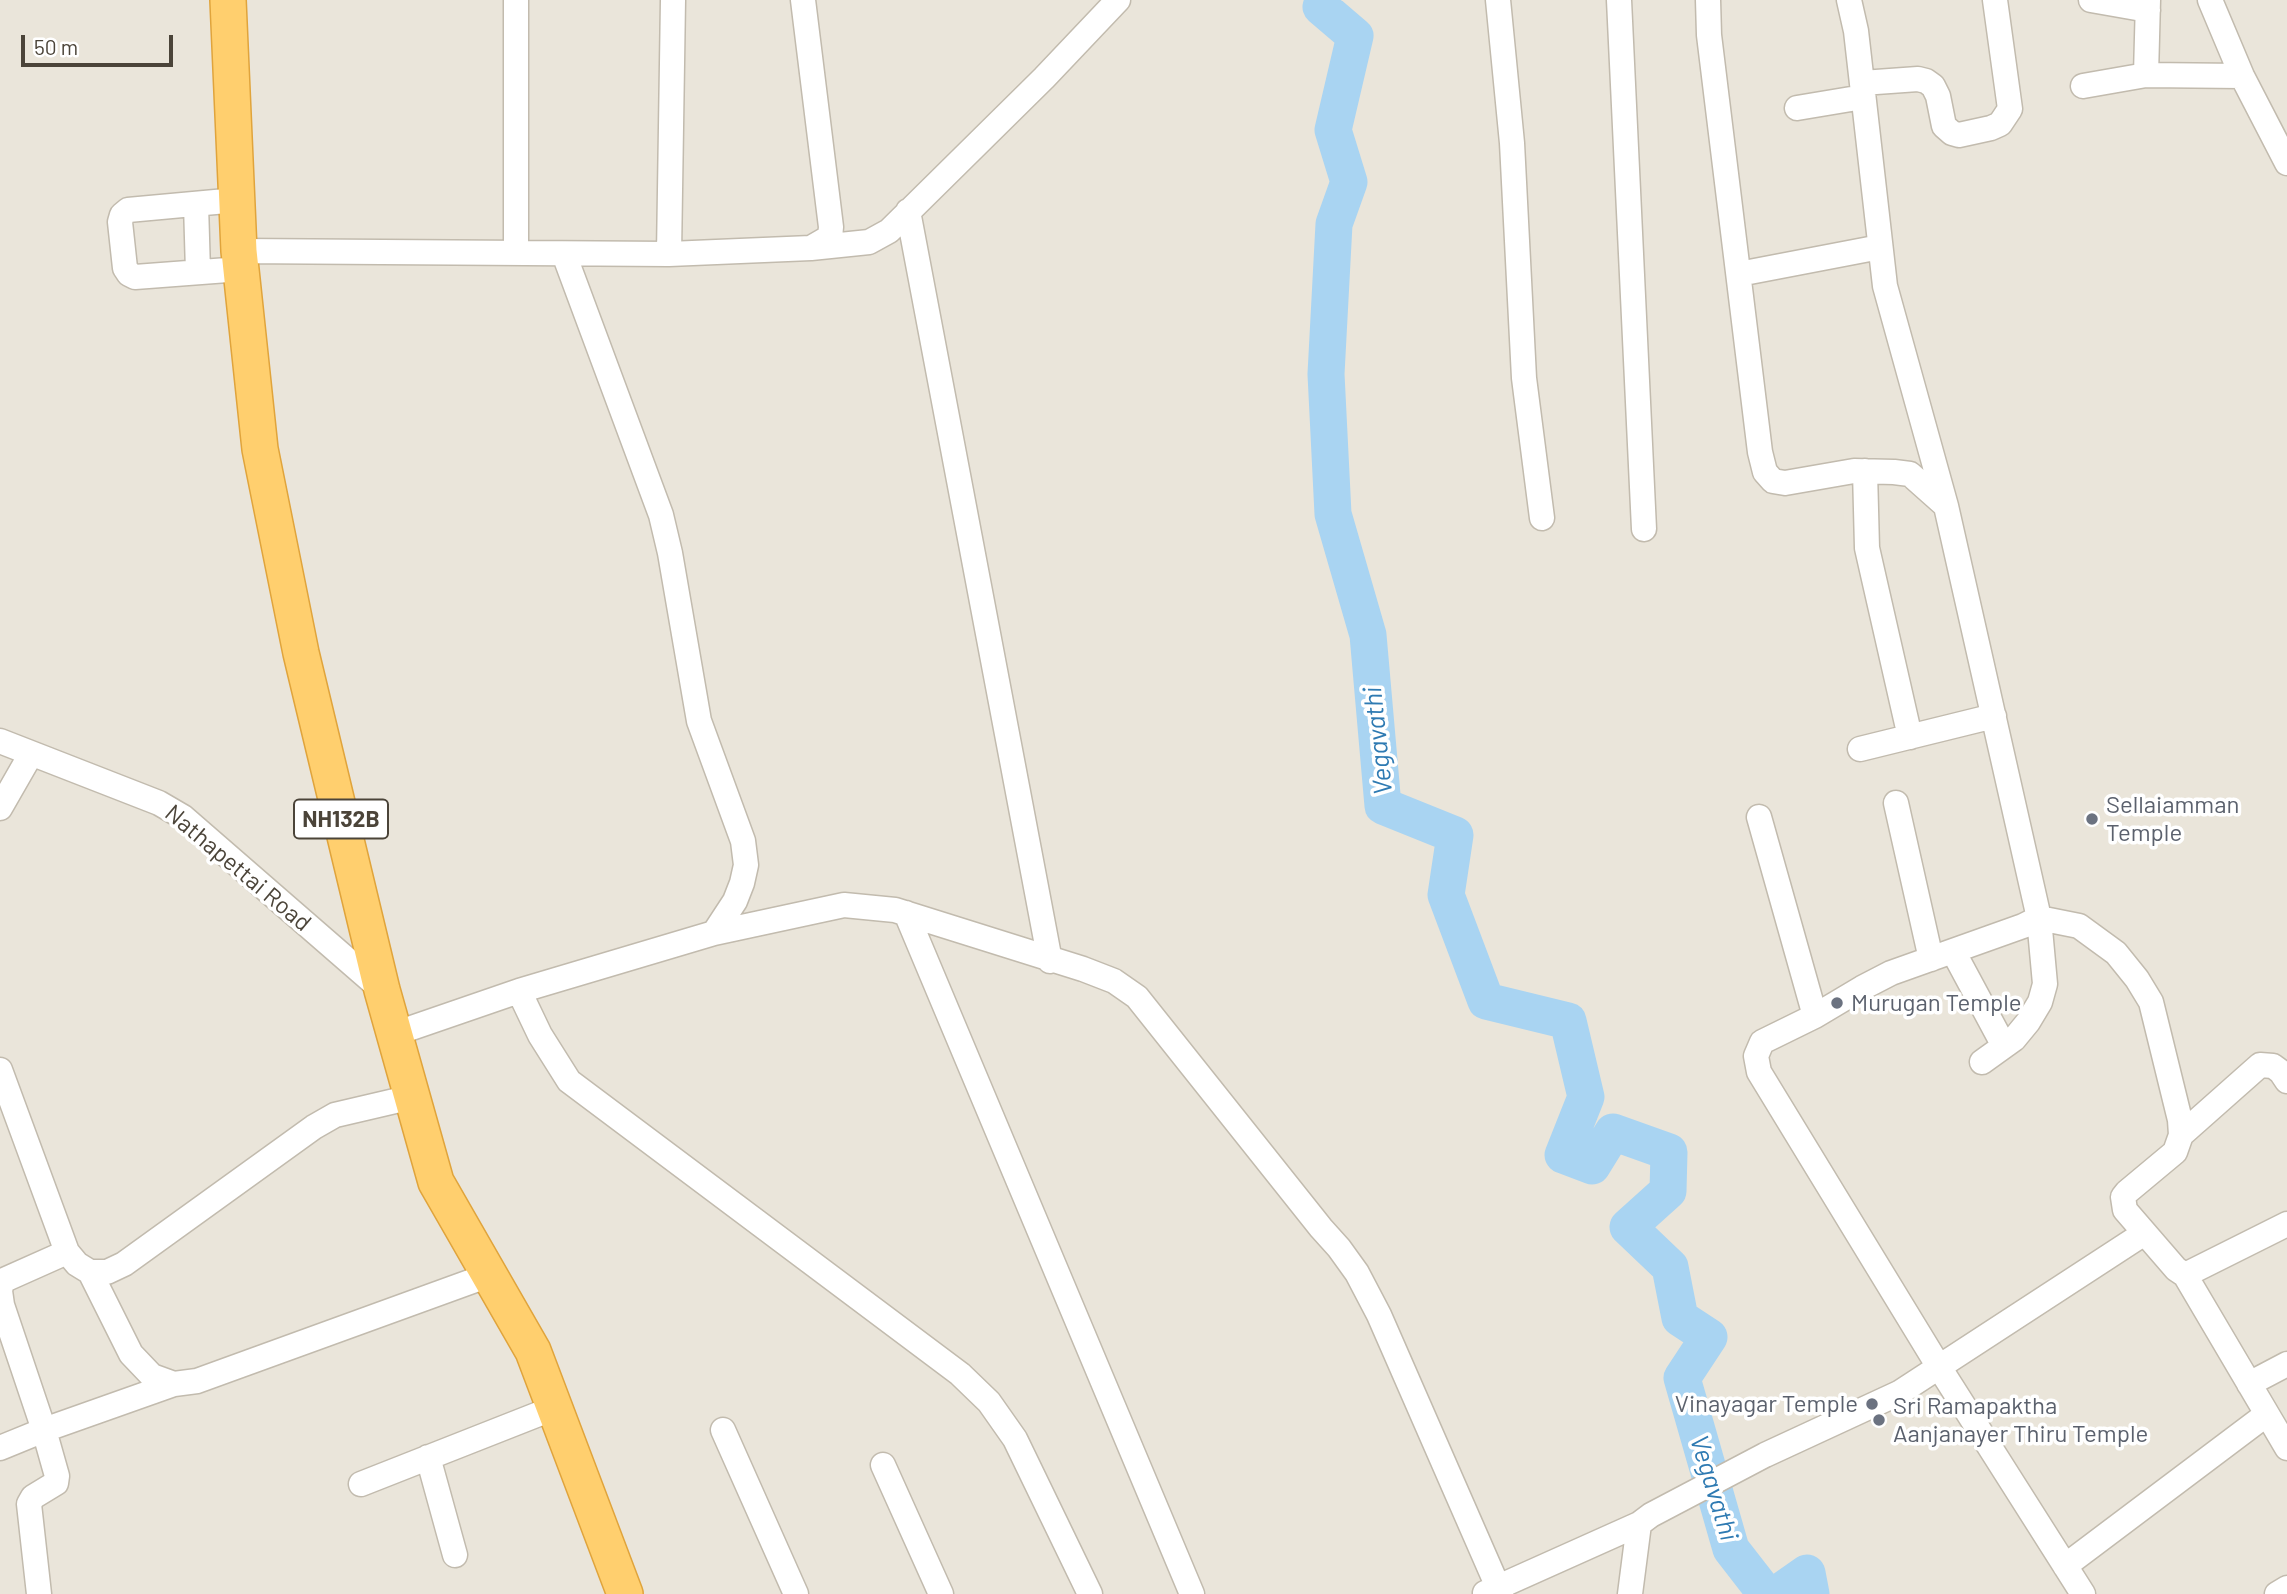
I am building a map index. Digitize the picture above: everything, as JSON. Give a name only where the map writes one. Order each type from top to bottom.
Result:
[{"type":"highway","name":"NH132B","points":[[228,0],[240,260],[260,449],[302,653],[382,990],[436,1182],[533,1351],[625,1594]]},
{"type":"street","points":[[516,0],[516,253]]},
{"type":"street","points":[[670,254],[673,0]]},
{"type":"street","points":[[803,0],[831,227],[830,237],[811,248]]},
{"type":"street","points":[[237,200],[128,210],[122,215],[120,222],[125,268],[135,277],[198,272],[240,260],[516,253],[670,254],[811,248],[869,242],[888,231],[1044,78],[1118,0]]},
{"type":"street","points":[[1498,0],[1512,143],[1524,378],[1542,518]]},
{"type":"street","points":[[1619,0],[1644,529]]},
{"type":"street","points":[[1708,0],[1709,35],[1760,452],[1765,472],[1773,481],[1785,483],[1854,471],[1910,474],[1946,506]]},
{"type":"street","points":[[1849,0],[1856,31],[1885,286],[1946,506],[2039,918],[2045,984],[2040,1002],[2014,1039],[1982,1062]]},
{"type":"street","points":[[1797,108],[1863,90],[1918,79],[1933,86],[1938,96],[1944,126],[1952,133],[1959,135],[2000,124],[2010,109],[1995,0]]},
{"type":"street","points":[[2091,0],[2148,5],[2146,75]]},
{"type":"street","points":[[2210,0],[2242,76],[2287,163]]},
{"type":"street","points":[[2083,86],[2146,75],[2242,76]]},
{"type":"street","points":[[196,204],[198,272]]},
{"type":"street","points":[[908,211],[1050,961]]},
{"type":"street","points":[[1739,274],[1880,247]]},
{"type":"street","points":[[564,254],[660,515],[670,553],[699,721],[743,841],[746,865],[742,883],[735,901],[714,933]]},
{"type":"street","points":[[1865,471],[1867,548],[1910,737]]},
{"type":"street","points":[[1860,749],[1994,716]]},
{"type":"street","name":"Nathapettai Road","points":[[0,741],[26,763],[159,803],[183,817],[382,990]]},
{"type":"street","points":[[0,808],[26,763]]},
{"type":"street","points":[[1896,803],[1942,955],[2004,1046]]},
{"type":"street","points":[[1759,817],[1815,1016]]},
{"type":"street","points":[[394,1034],[519,991],[714,933],[844,905],[869,906],[906,913],[1114,981],[1137,997],[1357,1273],[1379,1315],[1495,1592],[1639,1524],[1651,1515],[1765,1455],[1899,1393],[2143,1234]]},
{"type":"street","points":[[906,913],[1192,1594]]},
{"type":"street","points":[[2083,1594],[1939,1367],[1759,1072],[1756,1056],[1762,1042],[1891,973],[2039,918],[2079,926],[2116,953],[2151,1002],[2180,1120],[2181,1135],[2175,1152],[2123,1197],[2125,1210],[2143,1234],[2185,1275],[2287,1448]]},
{"type":"street","points":[[519,991],[545,1044],[569,1081],[960,1374],[989,1402],[1015,1439],[1090,1594]]},
{"type":"street","points":[[2181,1135],[2260,1065],[2273,1066],[2287,1082]]},
{"type":"street","points":[[0,1070],[6,1106],[67,1252],[77,1264],[90,1272],[131,1353],[152,1376],[174,1384]]},
{"type":"street","points":[[90,1272],[107,1272],[124,1264],[314,1126],[335,1115],[412,1097]]},
{"type":"street","points":[[2185,1275],[2287,1224]]},
{"type":"street","points":[[39,1594],[29,1504],[33,1497],[56,1483],[57,1476],[0,1298],[2,1281],[67,1252]]},
{"type":"street","points":[[0,1448],[174,1384],[197,1381],[489,1275]]},
{"type":"street","points":[[2249,1384],[2287,1364]]},
{"type":"street","points":[[361,1484],[554,1408]]},
{"type":"street","points":[[2066,1566],[2267,1414]]},
{"type":"street","points":[[723,1430],[796,1594]]},
{"type":"street","points":[[428,1457],[455,1555]]},
{"type":"street","points":[[883,1465],[940,1594]]},
{"type":"street","points":[[1630,1594],[1639,1524]]},
{"type":"street","points":[[2277,1594],[2287,1588]]},
{"type":"shaded area","points":[[0,0],[2287,0],[2287,1594],[0,1594]]},
{"type":"waterway","name":"Vegavathi","points":[[1323,0],[1321,7],[1355,36],[1333,130],[1349,182],[1334,224],[1326,374],[1333,514],[1368,635],[1383,806],[1455,835],[1446,895],[1486,1001],[1568,1021],[1586,1097],[1563,1155],[1592,1166],[1613,1132],[1669,1152],[1668,1191],[1628,1227],[1670,1267],[1680,1318],[1709,1337],[1682,1378],[1731,1549],[1766,1594]]},
{"type":"waterway","name":"Vegavathi","points":[[1777,1594],[1807,1573],[1811,1594]]},
{"type":"place","name":"Sellaiamman Temple","points":[[2092,819]]},
{"type":"place","name":"Murugan Temple","points":[[1837,1003]]},
{"type":"place","name":"Vinayagar Temple","points":[[1872,1404]]},
{"type":"place","name":"Sri Ramapaktha Aanjanayer Thiru Temple","points":[[1879,1420]]}]
